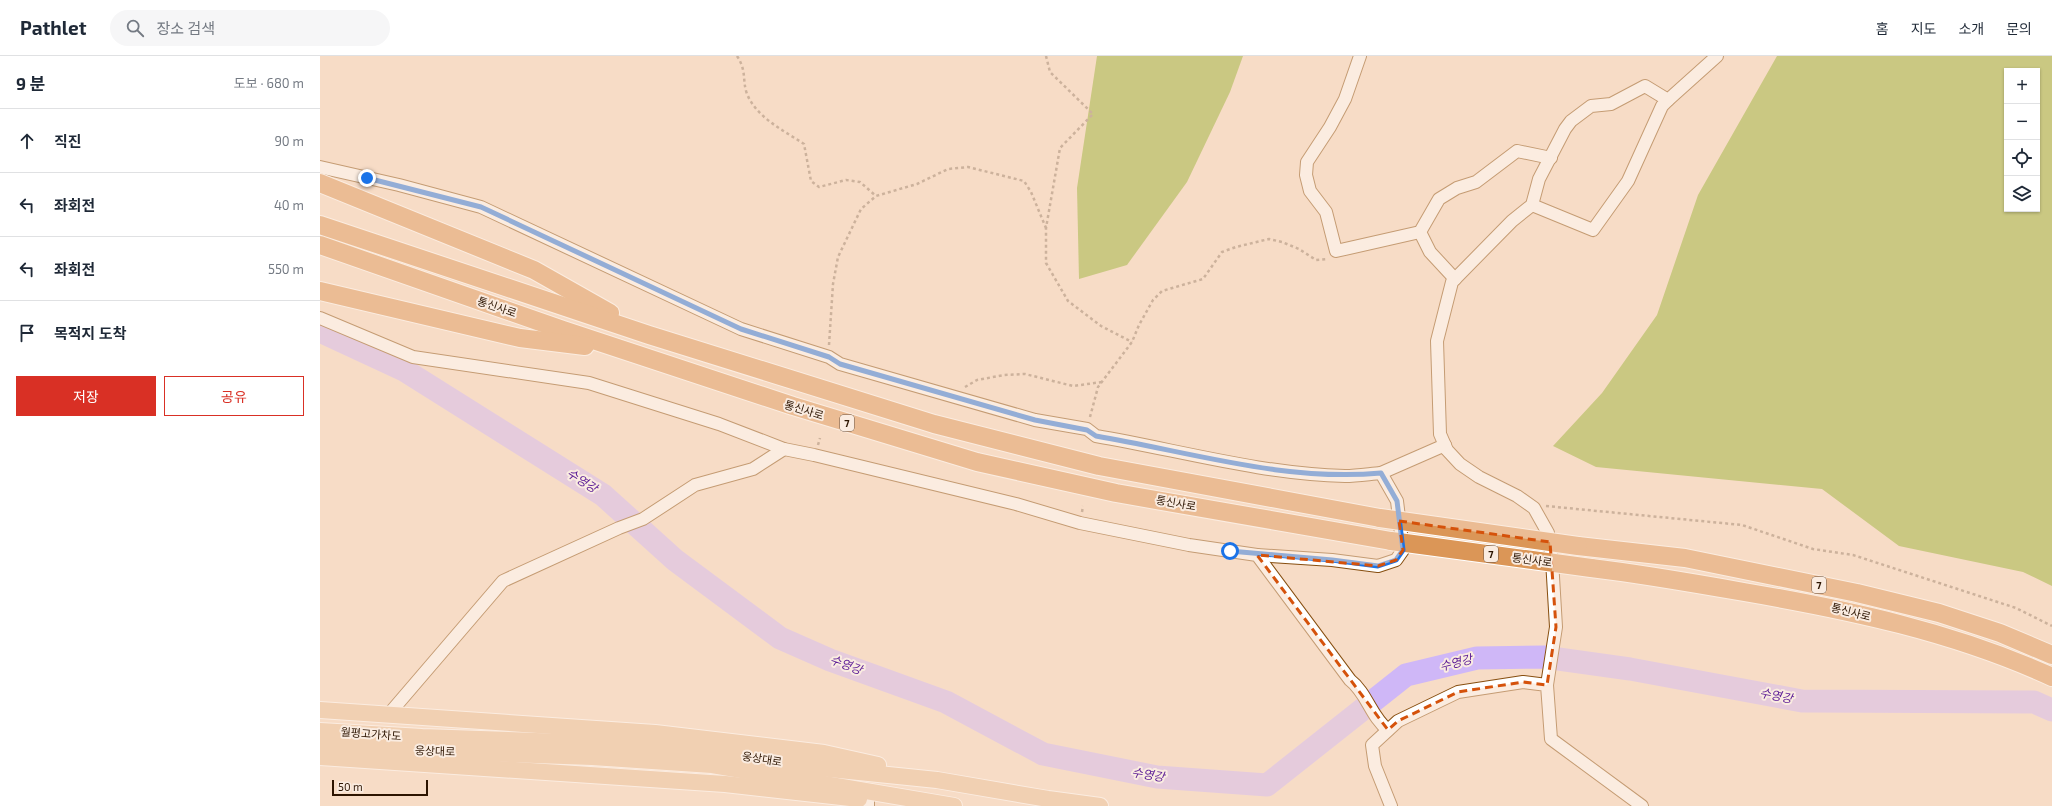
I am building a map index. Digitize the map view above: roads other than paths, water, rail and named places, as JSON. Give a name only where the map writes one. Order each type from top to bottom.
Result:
[{"type":"highway","points":[[320,183],[534,270],[649,334]]},
{"type":"highway","name":"통신사로","points":[[320,225],[649,334],[934,424],[1100,466],[1380,518],[1578,546],[1685,558],[1857,593],[1939,613],[2000,633],[2052,655]]},
{"type":"highway","name":"통신사로","points":[[320,245],[563,330],[793,406],[977,462],[1116,493],[1391,541],[1639,574],[1830,606],[1954,638],[2026,665],[2052,677]]},
{"type":"highway","points":[[320,291],[520,338],[631,352]]},
{"type":"main road","points":[[320,710],[656,733],[824,753],[938,780]]},
{"type":"main road","name":"월평고가차도","points":[[320,731],[422,744]]},
{"type":"main road","name":"웅상대로","points":[[320,745],[591,743],[714,752],[820,768],[938,780],[1100,806]]},
{"type":"main road","name":"웅상대로","points":[[422,744],[712,765],[923,802],[954,806]]},
{"type":"main road","points":[[320,757],[725,784],[868,803],[923,802]]},
{"type":"street","points":[[1360,56],[1345,99],[1330,128],[1307,162],[1306,175],[1310,191],[1326,212],[1336,251],[1420,232],[1439,199],[1457,188],[1476,182],[1517,151],[1551,158]]},
{"type":"street","points":[[1532,205],[1593,230],[1628,182],[1662,106],[1717,56]]},
{"type":"street","points":[[1642,806],[1551,739],[1548,680],[1556,627],[1552,560],[1548,533],[1534,508],[1517,496],[1479,477],[1460,464],[1445,446],[1440,434],[1437,341],[1452,282],[1512,220],[1532,205],[1539,179],[1565,129],[1571,121],[1591,106],[1611,104],[1645,86],[1668,100]]},
{"type":"street","points":[[320,167],[398,185],[481,207],[741,329],[829,357],[840,364],[1035,420],[1087,430],[1096,436],[1241,464],[1306,474],[1346,476],[1381,473],[1445,446]]},
{"type":"street","points":[[1420,232],[1430,252],[1455,279]]},
{"type":"street","points":[[320,318],[413,357],[589,383],[719,424],[784,449],[1016,504],[1080,523],[1189,545],[1257,555],[1332,560],[1378,566],[1396,560],[1403,550],[1397,501],[1381,473]]},
{"type":"street","points":[[389,714],[503,581],[619,528],[643,519],[695,485],[753,469],[784,449]]},
{"type":"street","points":[[1257,555],[1350,680],[1357,685],[1385,727]]},
{"type":"street","points":[[1391,806],[1374,766],[1372,745],[1385,727],[1458,692],[1523,682],[1548,680]]},
{"type":"waterway","name":"수영강","points":[[320,331],[404,370],[603,495],[675,560],[780,638],[830,660],[946,702],[1043,754],[1157,777],[1267,785],[1406,675],[1477,658],[1544,657],[1630,669],[1802,701],[2034,702],[2052,710]]}]
